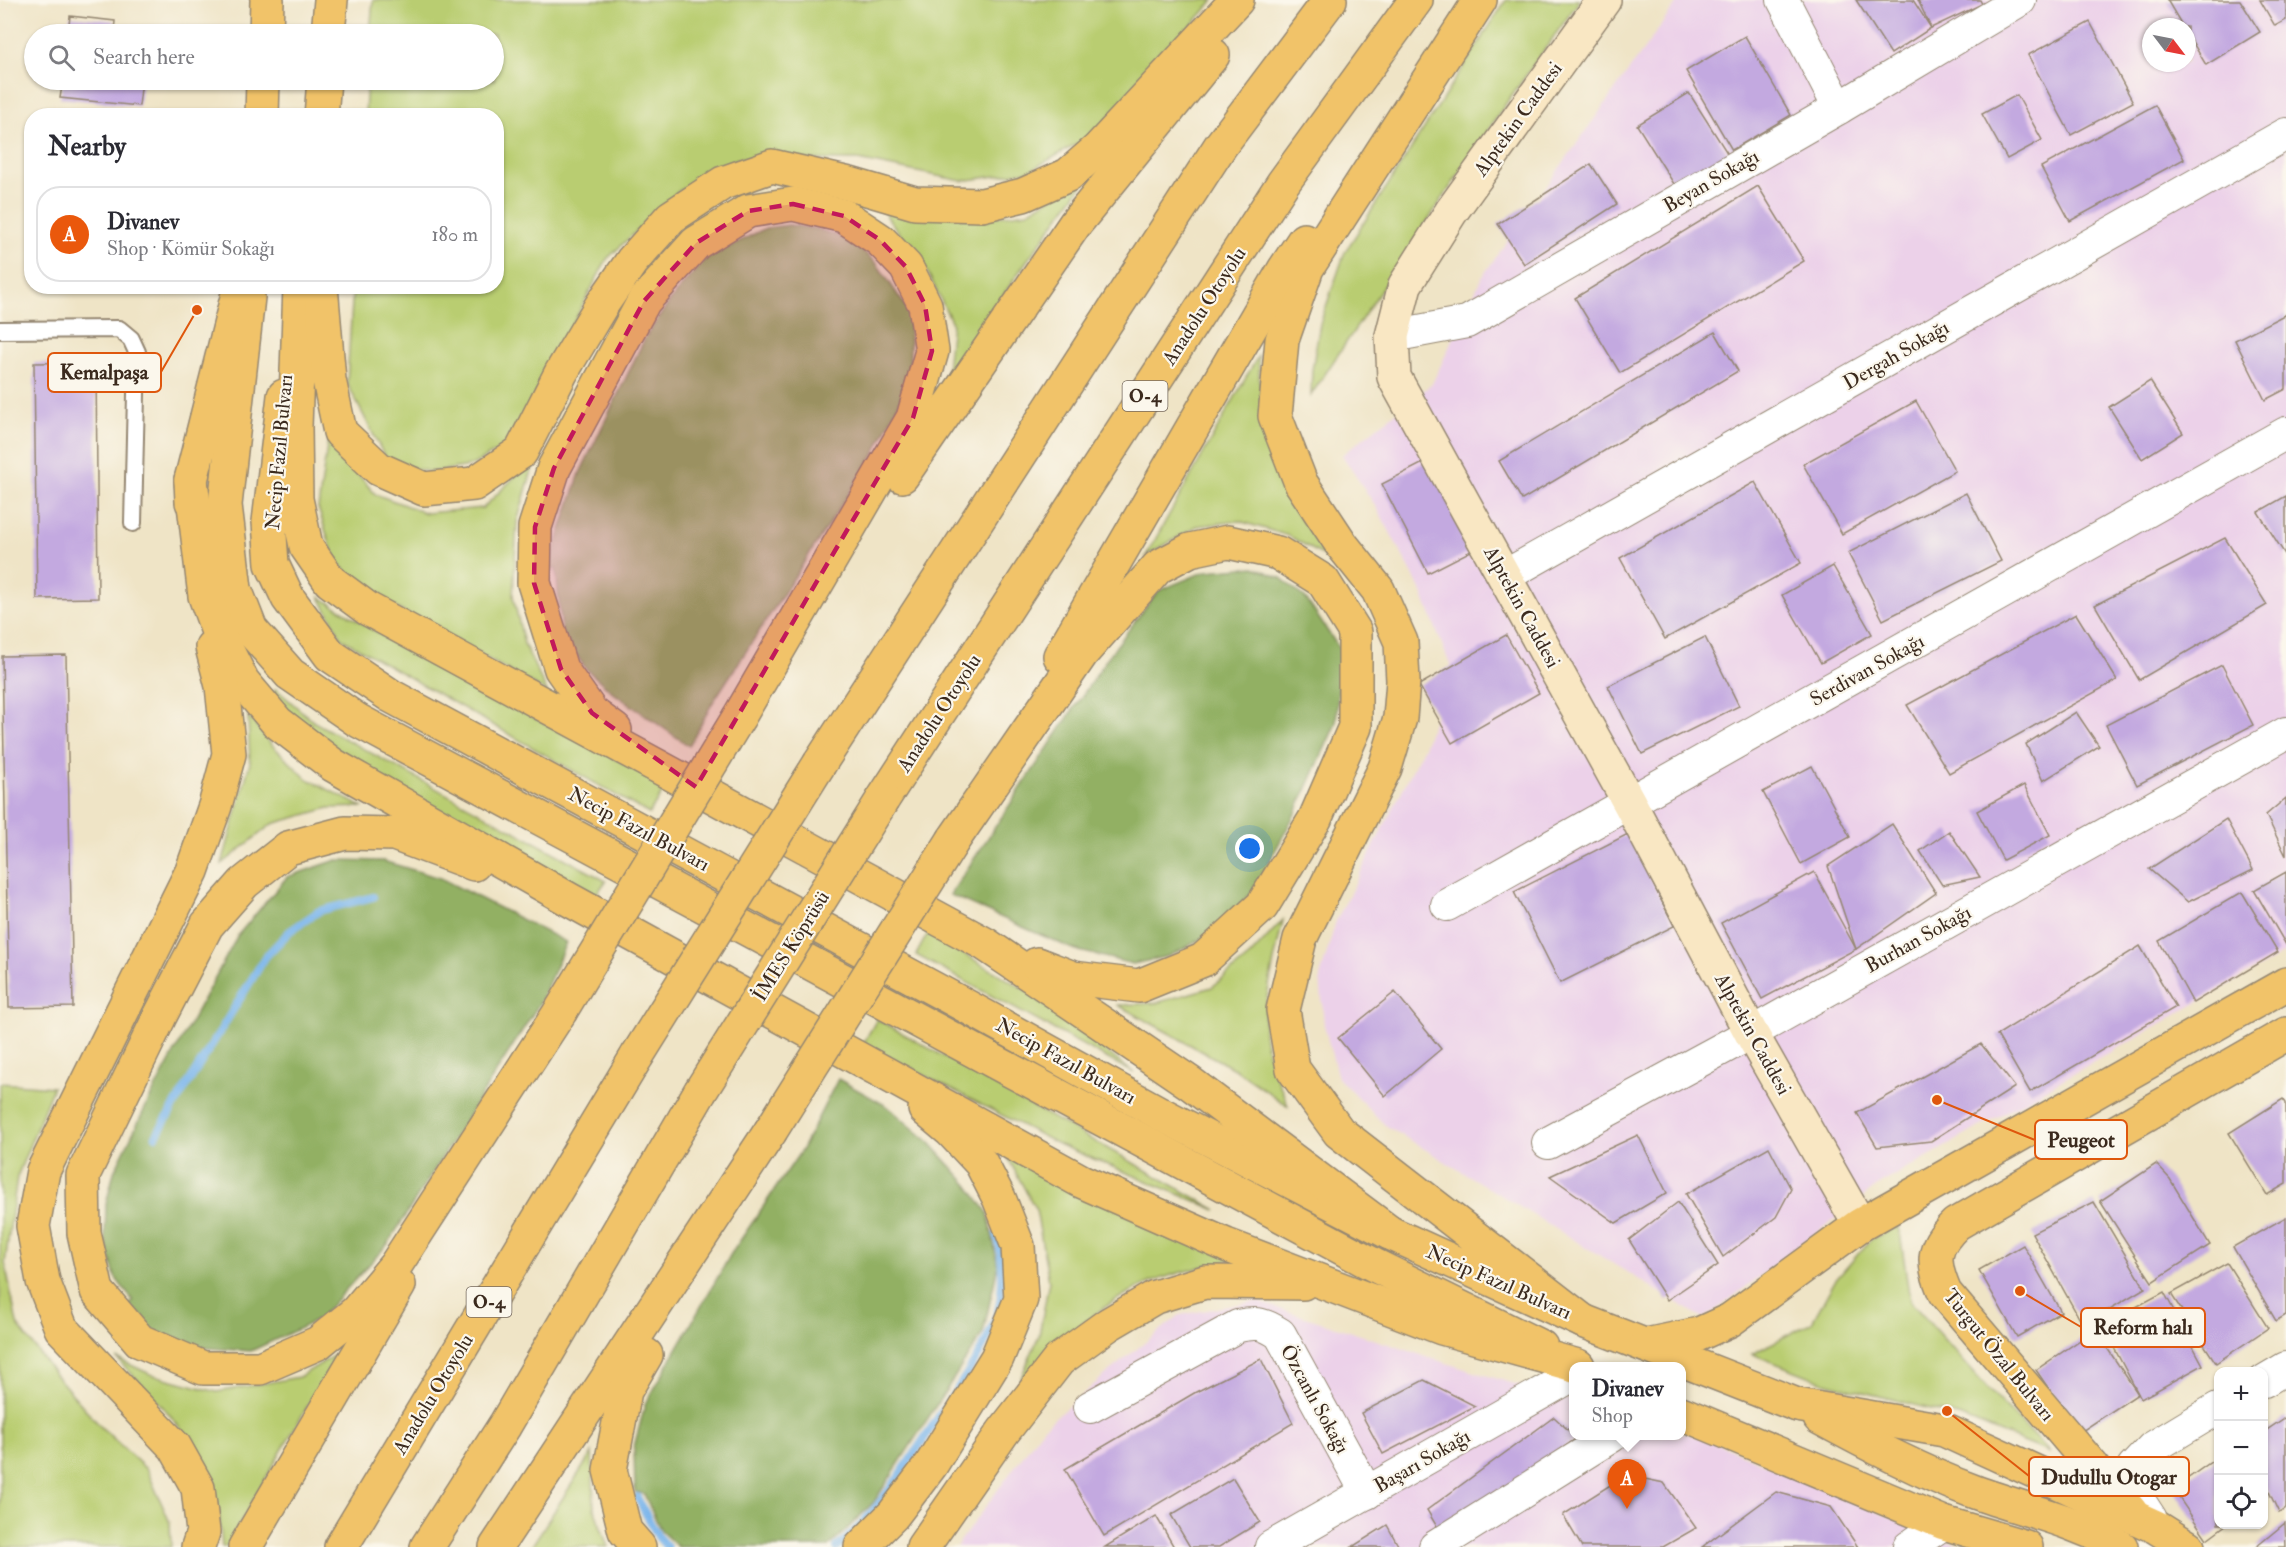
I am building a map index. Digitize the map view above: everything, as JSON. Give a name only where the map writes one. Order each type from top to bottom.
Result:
[{"type":"main road","points":[[266,24],[267,0]]},
{"type":"main road","points":[[329,24],[330,0]]},
{"type":"main road","points":[[322,294],[329,380],[340,432],[379,469],[424,489],[474,484],[521,452],[561,374],[601,306],[632,261],[671,217],[723,183],[772,166],[850,184],[915,203],[982,205],[1023,195],[1068,175],[1098,149],[1237,0]]},
{"type":"main road","points":[[739,717],[1075,224],[1258,0]]},
{"type":"main road","name":"Anadolu Otoyolu","points":[[341,1547],[637,1056],[820,763],[1221,145],[1330,0]]},
{"type":"main road","name":"Anadolu Otoyolu","points":[[883,799],[1283,183],[1416,0]]},
{"type":"main road","points":[[496,1547],[770,1132],[954,840],[1284,270],[1459,0]]},
{"type":"main road","points":[[1480,0],[1307,268],[1282,340],[1275,416],[1301,483],[1342,545],[1378,590],[1401,642],[1403,681],[1400,718],[1385,768],[1300,939],[1283,1010],[1293,1069],[1339,1132],[1583,1321]]},
{"type":"main road","name":"Alptekin Caddesi","points":[[1604,0],[1451,212],[1405,285],[1392,336],[1394,377],[1630,804],[1752,1033],[1860,1224]]},
{"type":"main road","points":[[262,108],[263,90]]},
{"type":"main road","points":[[322,108],[323,90]]},
{"type":"main road","points":[[245,1547],[560,1012],[739,717],[913,418],[932,351],[925,305],[906,267],[880,240],[844,216],[793,204],[748,211],[696,243],[644,301],[554,468],[535,527],[534,583],[561,669],[592,713],[681,779]]},
{"type":"main road","points":[[198,1547],[203,1532],[198,1488],[175,1447],[61,1328],[43,1281],[33,1226],[43,1171],[192,872],[215,806],[229,754],[222,686],[197,589],[191,480],[238,294]]},
{"type":"main road","name":"Necip Fazıl Bulvarı","points":[[248,294],[225,505],[234,589],[251,630],[290,674],[357,720],[1374,1265],[1572,1362]]},
{"type":"main road","name":"Necip Fazıl Bulvarı","points":[[297,294],[269,522],[272,564],[288,598],[330,655],[391,696],[924,983],[1163,1115],[1390,1233],[1583,1321],[1797,1406],[1944,1430],[2139,1531],[2188,1547]]},
{"type":"main road","points":[[298,294],[296,499],[306,546],[330,581],[368,609],[985,944],[1190,1083],[1390,1233]]},
{"type":"main road","points":[[191,480],[205,596],[220,637],[243,682],[277,722],[333,765],[570,900],[1081,1181],[1226,1245],[1442,1328]]},
{"type":"main road","points":[[954,840],[1082,653],[1158,567],[1190,550],[1228,542],[1278,553],[1323,581],[1355,632],[1355,727],[1315,819],[1262,906],[1203,960],[1138,986],[1073,978],[985,944]]},
{"type":"main road","name":"İMES Köprüsü","points":[[427,1547],[505,1425],[700,1092],[883,799]]},
{"type":"main road","points":[[560,1012],[395,1266],[356,1312],[318,1343],[261,1368],[203,1368],[140,1341],[97,1291],[84,1233],[84,1175],[160,1016],[207,925],[244,883],[288,848],[345,833],[394,834],[570,900]]},
{"type":"main road","points":[[1646,1345],[1699,1334],[1730,1320],[1860,1224],[2286,984]]},
{"type":"main road","name":"Turgut Özal Bulvarı","points":[[2139,1531],[1945,1293],[1935,1262],[1937,1249],[1944,1236],[1956,1224],[2286,1034]]},
{"type":"main road","points":[[861,1547],[893,1515],[931,1465],[997,1358],[1021,1299],[1018,1246],[999,1198],[981,1163],[951,1131],[878,1068]]},
{"type":"main road","points":[[639,1547],[625,1531],[610,1470],[625,1391],[770,1132]]},
{"type":"main road","points":[[923,1547],[1003,1432],[1059,1360],[1109,1324],[1155,1297],[1205,1282],[1301,1282],[1442,1328],[1569,1363]]},
{"type":"main road","points":[[1797,1406],[1872,1446],[1975,1492],[2057,1517],[2139,1531]]},
{"type":"main road","points":[[1686,1415],[1944,1523],[2026,1547]]},
{"type":"street","points":[[1783,0],[1839,108]]},
{"type":"street","name":"Beyan Sokağı","points":[[1392,336],[1467,322],[1839,108],[2020,0]]},
{"type":"street","name":"Dergah Sokağı","points":[[1505,576],[2286,134]]},
{"type":"street","name":"Serdivan Sokağı","points":[[1447,905],[2286,433]]},
{"type":"street","name":"Burhan Sokağı","points":[[1548,1143],[1752,1033],[2286,733]]},
{"type":"street","name":"Özcanlı Sokağı","points":[[1090,1407],[1238,1326],[1253,1323],[1267,1325],[1280,1334],[1367,1493]]},
{"type":"street","points":[[2268,1379],[2286,1368]]},
{"type":"street","name":"Başarı Sokağı","points":[[1271,1547],[1569,1377]]},
{"type":"street","points":[[2139,1531],[2129,1485],[2133,1468],[2152,1448],[2214,1410]]},
{"type":"street","points":[[1435,1547],[1606,1440]]},
{"type":"street","points":[[1909,1547],[1944,1523]]},
{"type":"lane","points":[[0,330],[118,329],[130,339],[137,352],[133,523]]},
{"type":"highlighted area","points":[[793,204],[844,216],[880,240],[906,267],[925,305],[932,351],[913,418],[696,787],[592,713],[561,669],[534,583],[535,527],[554,468],[644,301],[696,243],[748,211]]},
{"type":"shaded area","points":[[1679,0],[2286,0],[2286,952],[1880,1184],[1704,1319],[1385,1125],[1338,1078],[1324,1025],[1320,977],[1336,921],[1424,747],[1452,670],[1420,588],[1378,510],[1342,455],[1432,384],[1482,277]]},
{"type":"shaded area","points":[[1256,1301],[1471,1371],[1569,1400],[1569,1440],[1686,1440],[1686,1434],[1710,1441],[1963,1547],[956,1547],[1044,1427],[1180,1315]]},
{"type":"green space","points":[[373,0],[1214,0],[1093,135],[1029,171],[962,181],[858,160],[737,159],[679,191],[607,259],[529,406],[503,448],[470,466],[431,472],[388,463],[347,383],[353,294],[504,294],[504,108],[365,108],[366,90],[504,90],[504,24],[371,24]]},
{"type":"green space","points":[[1506,0],[1580,0],[1509,99],[1311,395],[1312,370],[1320,324],[1345,252]]},
{"type":"green space","points":[[1090,174],[1021,269],[946,379],[952,323],[927,271],[880,207],[976,219],[1028,212]]},
{"type":"green space","points":[[789,225],[818,229],[852,241],[877,264],[910,313],[910,380],[874,455],[713,702],[689,746],[615,694],[586,669],[562,634],[556,569],[548,569],[580,473],[646,336],[675,294],[706,258],[766,228]]},
{"type":"green space","points":[[1258,356],[1263,432],[1295,511],[1331,560],[1289,536],[1239,521],[1197,526],[1146,556]]},
{"type":"green space","points":[[328,439],[375,494],[426,513],[483,508],[536,456],[517,522],[513,596],[524,644],[547,692],[375,596],[336,562],[318,508]]},
{"type":"green space","points":[[1254,567],[1281,578],[1306,599],[1341,651],[1336,723],[1297,810],[1253,892],[1208,936],[1169,956],[1133,964],[1075,950],[950,895],[1108,657],[1158,591],[1206,571]]},
{"type":"green space","points":[[320,597],[437,669],[667,785],[649,814],[342,639]]},
{"type":"green space","points":[[276,689],[314,722],[606,881],[593,899],[310,737],[268,698]]},
{"type":"green space","points":[[248,716],[271,744],[306,778],[362,807],[329,808],[272,824],[222,864],[250,763]]},
{"type":"green space","points":[[337,860],[383,861],[440,878],[566,942],[541,1001],[387,1245],[318,1320],[251,1351],[194,1347],[150,1329],[128,1306],[133,1301],[115,1277],[105,1238],[106,1204],[114,1172],[150,1098],[238,935],[287,877]]},
{"type":"green space","points":[[1283,920],[1268,990],[1264,1031],[1270,1059],[1288,1106],[1236,1070],[1118,1005],[1156,1003],[1212,987],[1250,956]]},
{"type":"green space","points":[[928,933],[1026,990],[1134,1073],[916,955]]},
{"type":"green space","points":[[877,1019],[1217,1210],[1060,1145],[863,1044]]},
{"type":"green space","points":[[838,1079],[887,1106],[930,1143],[968,1185],[988,1213],[998,1266],[983,1333],[874,1502],[829,1547],[678,1547],[661,1531],[644,1494],[635,1492],[634,1447],[645,1405],[731,1254],[801,1151]]},
{"type":"green space","points":[[0,1083],[53,1087],[17,1177],[5,1263],[17,1324],[53,1372],[101,1427],[147,1470],[170,1523],[171,1547],[2,1547],[0,1542]]},
{"type":"green space","points":[[1008,1158],[1238,1258],[1168,1276],[1128,1293],[1085,1322],[1020,1380],[1039,1336],[1049,1281],[1036,1210]]},
{"type":"green space","points":[[1899,1226],[1910,1301],[1988,1389],[2050,1453],[1962,1417],[1824,1382],[1752,1354],[1812,1322],[1835,1281],[1871,1239]]},
{"type":"green space","points":[[338,1353],[226,1547],[222,1547],[215,1491],[209,1474],[190,1442],[167,1412],[116,1358],[150,1374],[217,1392],[299,1377]]},
{"type":"green space","points":[[592,1453],[594,1508],[608,1547],[531,1547]]},
{"type":"building","points":[[1856,0],[1913,0],[1931,28],[1891,54]]},
{"type":"building","points":[[1918,0],[1980,0],[1982,4],[1931,28]]},
{"type":"building","points":[[2167,0],[2240,0],[2260,32],[2206,65],[2196,48],[2196,18],[2178,18]]},
{"type":"building","points":[[2260,0],[2286,0],[2286,20],[2275,26]]},
{"type":"building","points":[[70,16],[115,21],[115,24],[69,24]]},
{"type":"building","points":[[2090,22],[2133,102],[2071,135],[2028,55]]},
{"type":"building","points":[[1745,36],[1791,115],[1732,150],[1686,71]]},
{"type":"building","points":[[61,90],[141,90],[139,106],[60,98]]},
{"type":"building","points":[[1689,93],[1731,159],[1679,192],[1637,125]]},
{"type":"building","points":[[2017,95],[2042,140],[2007,159],[1982,114]]},
{"type":"building","points":[[2155,105],[2184,159],[2070,221],[2041,167]]},
{"type":"building","points":[[1591,164],[1617,204],[1524,264],[1498,224]]},
{"type":"building","points":[[1758,186],[1804,261],[1620,373],[1575,298]]},
{"type":"building","points":[[2286,314],[2286,389],[2265,400],[2235,340]]},
{"type":"building","points":[[1715,332],[1738,371],[1522,500],[1499,461]]},
{"type":"building","points":[[96,362],[98,598],[37,599],[34,363]]},
{"type":"building","points":[[2150,381],[2183,433],[2142,459],[2109,407]]},
{"type":"building","points":[[1916,401],[1955,471],[1842,534],[1803,464]]},
{"type":"building","points":[[1433,458],[1479,547],[1428,573],[1382,484]]},
{"type":"building","points":[[1755,482],[1801,563],[1665,639],[1620,558]]},
{"type":"building","points":[[1966,493],[2001,561],[1883,620],[1848,553]]},
{"type":"building","points":[[2286,496],[2286,556],[2258,512]]},
{"type":"building","points":[[2225,538],[2267,605],[2139,680],[2095,605]]},
{"type":"building","points":[[1833,566],[1872,634],[1821,663],[1782,595]]},
{"type":"building","points":[[2076,614],[2117,680],[1949,773],[1907,705]]},
{"type":"building","points":[[1506,635],[1539,693],[1452,743],[1419,685]]},
{"type":"building","points":[[1705,637],[1739,706],[1642,754],[1608,686]]},
{"type":"building","points":[[66,655],[73,1007],[9,1008],[2,656]]},
{"type":"building","points":[[2222,665],[2253,725],[2137,785],[2106,725]]},
{"type":"building","points":[[2076,712],[2099,746],[2043,781],[2026,744]]},
{"type":"building","points":[[1812,766],[1850,837],[1801,864],[1763,792]]},
{"type":"building","points":[[2024,785],[2050,835],[2003,860],[1977,811]]},
{"type":"building","points":[[2286,798],[2286,856],[2266,815]]},
{"type":"building","points":[[2226,819],[2253,870],[2188,902],[2149,869]]},
{"type":"building","points":[[1892,824],[1936,893],[1856,949],[1828,866]]},
{"type":"building","points":[[1949,831],[1980,877],[1942,885],[1920,851]]},
{"type":"building","points":[[1628,834],[1674,926],[1560,983],[1514,892]]},
{"type":"building","points":[[1814,872],[1856,949],[1762,999],[1721,923]]},
{"type":"building","points":[[2286,872],[2286,945],[2254,890]]},
{"type":"building","points":[[2242,892],[2278,952],[2193,1003],[2159,941]]},
{"type":"building","points":[[2140,946],[2176,1007],[2030,1092],[1997,1035]]},
{"type":"building","points":[[1395,992],[1441,1049],[1385,1096],[1338,1038]]},
{"type":"building","points":[[1981,1044],[2015,1087],[1931,1141],[1877,1147],[1857,1113]]},
{"type":"building","points":[[2283,1099],[2286,1103],[2286,1184],[2267,1195],[2229,1133]]},
{"type":"building","points":[[1638,1135],[1667,1193],[1616,1223],[1550,1176]]},
{"type":"building","points":[[1769,1147],[1791,1189],[1776,1217],[1723,1257],[1686,1194]]},
{"type":"building","points":[[2156,1164],[2170,1179],[2210,1245],[2152,1282],[2100,1201]]},
{"type":"building","points":[[1678,1202],[1718,1265],[1667,1300],[1629,1240]]},
{"type":"building","points":[[2094,1202],[2145,1288],[2083,1325],[2032,1233]]},
{"type":"building","points":[[2286,1217],[2286,1315],[2276,1321],[2233,1247]]},
{"type":"building","points":[[2023,1245],[2061,1312],[2017,1337],[1979,1270]]},
{"type":"building","points":[[2227,1263],[2268,1328],[2216,1363],[2171,1294]]},
{"type":"building","points":[[2164,1292],[2203,1365],[2141,1399],[2102,1325]]},
{"type":"building","points":[[2095,1330],[2138,1394],[2079,1433],[2036,1370]]},
{"type":"building","points":[[1261,1359],[1293,1423],[1104,1536],[1065,1469],[1196,1392]]},
{"type":"building","points":[[1424,1380],[1475,1406],[1383,1454],[1361,1413]]},
{"type":"building","points":[[1554,1417],[1569,1431],[1569,1440],[1574,1440],[1440,1532],[1427,1510]]},
{"type":"building","points":[[2286,1417],[2286,1508],[2279,1513],[2268,1490],[2268,1429]]},
{"type":"building","points":[[2214,1460],[2214,1529],[2220,1529],[2207,1539],[2173,1489]]},
{"type":"building","points":[[1626,1475],[1664,1483],[1696,1528],[1663,1547],[1582,1547],[1563,1515]]},
{"type":"building","points":[[1233,1478],[1260,1522],[1219,1547],[1190,1547],[1171,1515]]},
{"type":"building","points":[[1776,1492],[1831,1507],[1858,1547],[1702,1547]]},
{"type":"building","points":[[1156,1516],[1174,1547],[1105,1547]]},
{"type":"building","points":[[2285,1523],[2286,1547],[2256,1547]]},
{"type":"building","points":[[1387,1525],[1399,1547],[1352,1547]]},
{"type":"waterway","points":[[156,1136],[266,956],[290,931],[319,911],[373,897]]},
{"type":"waterway","points":[[837,1547],[866,1520],[890,1488],[962,1382],[986,1341],[998,1311],[1001,1292],[1002,1262],[997,1234]]},
{"type":"waterway","points":[[637,1497],[658,1537],[667,1547]]},
{"type":"place","name":"Kemalpaşa","points":[[197,310]]},
{"type":"place","name":"Peugeot","points":[[1937,1100]]},
{"type":"place","name":"Reform halı","points":[[2020,1291]]},
{"type":"place","name":"Dudullu Otogar","points":[[1947,1411]]},
{"type":"place","name":"Divanev","points":[[1627,1509]]}]
